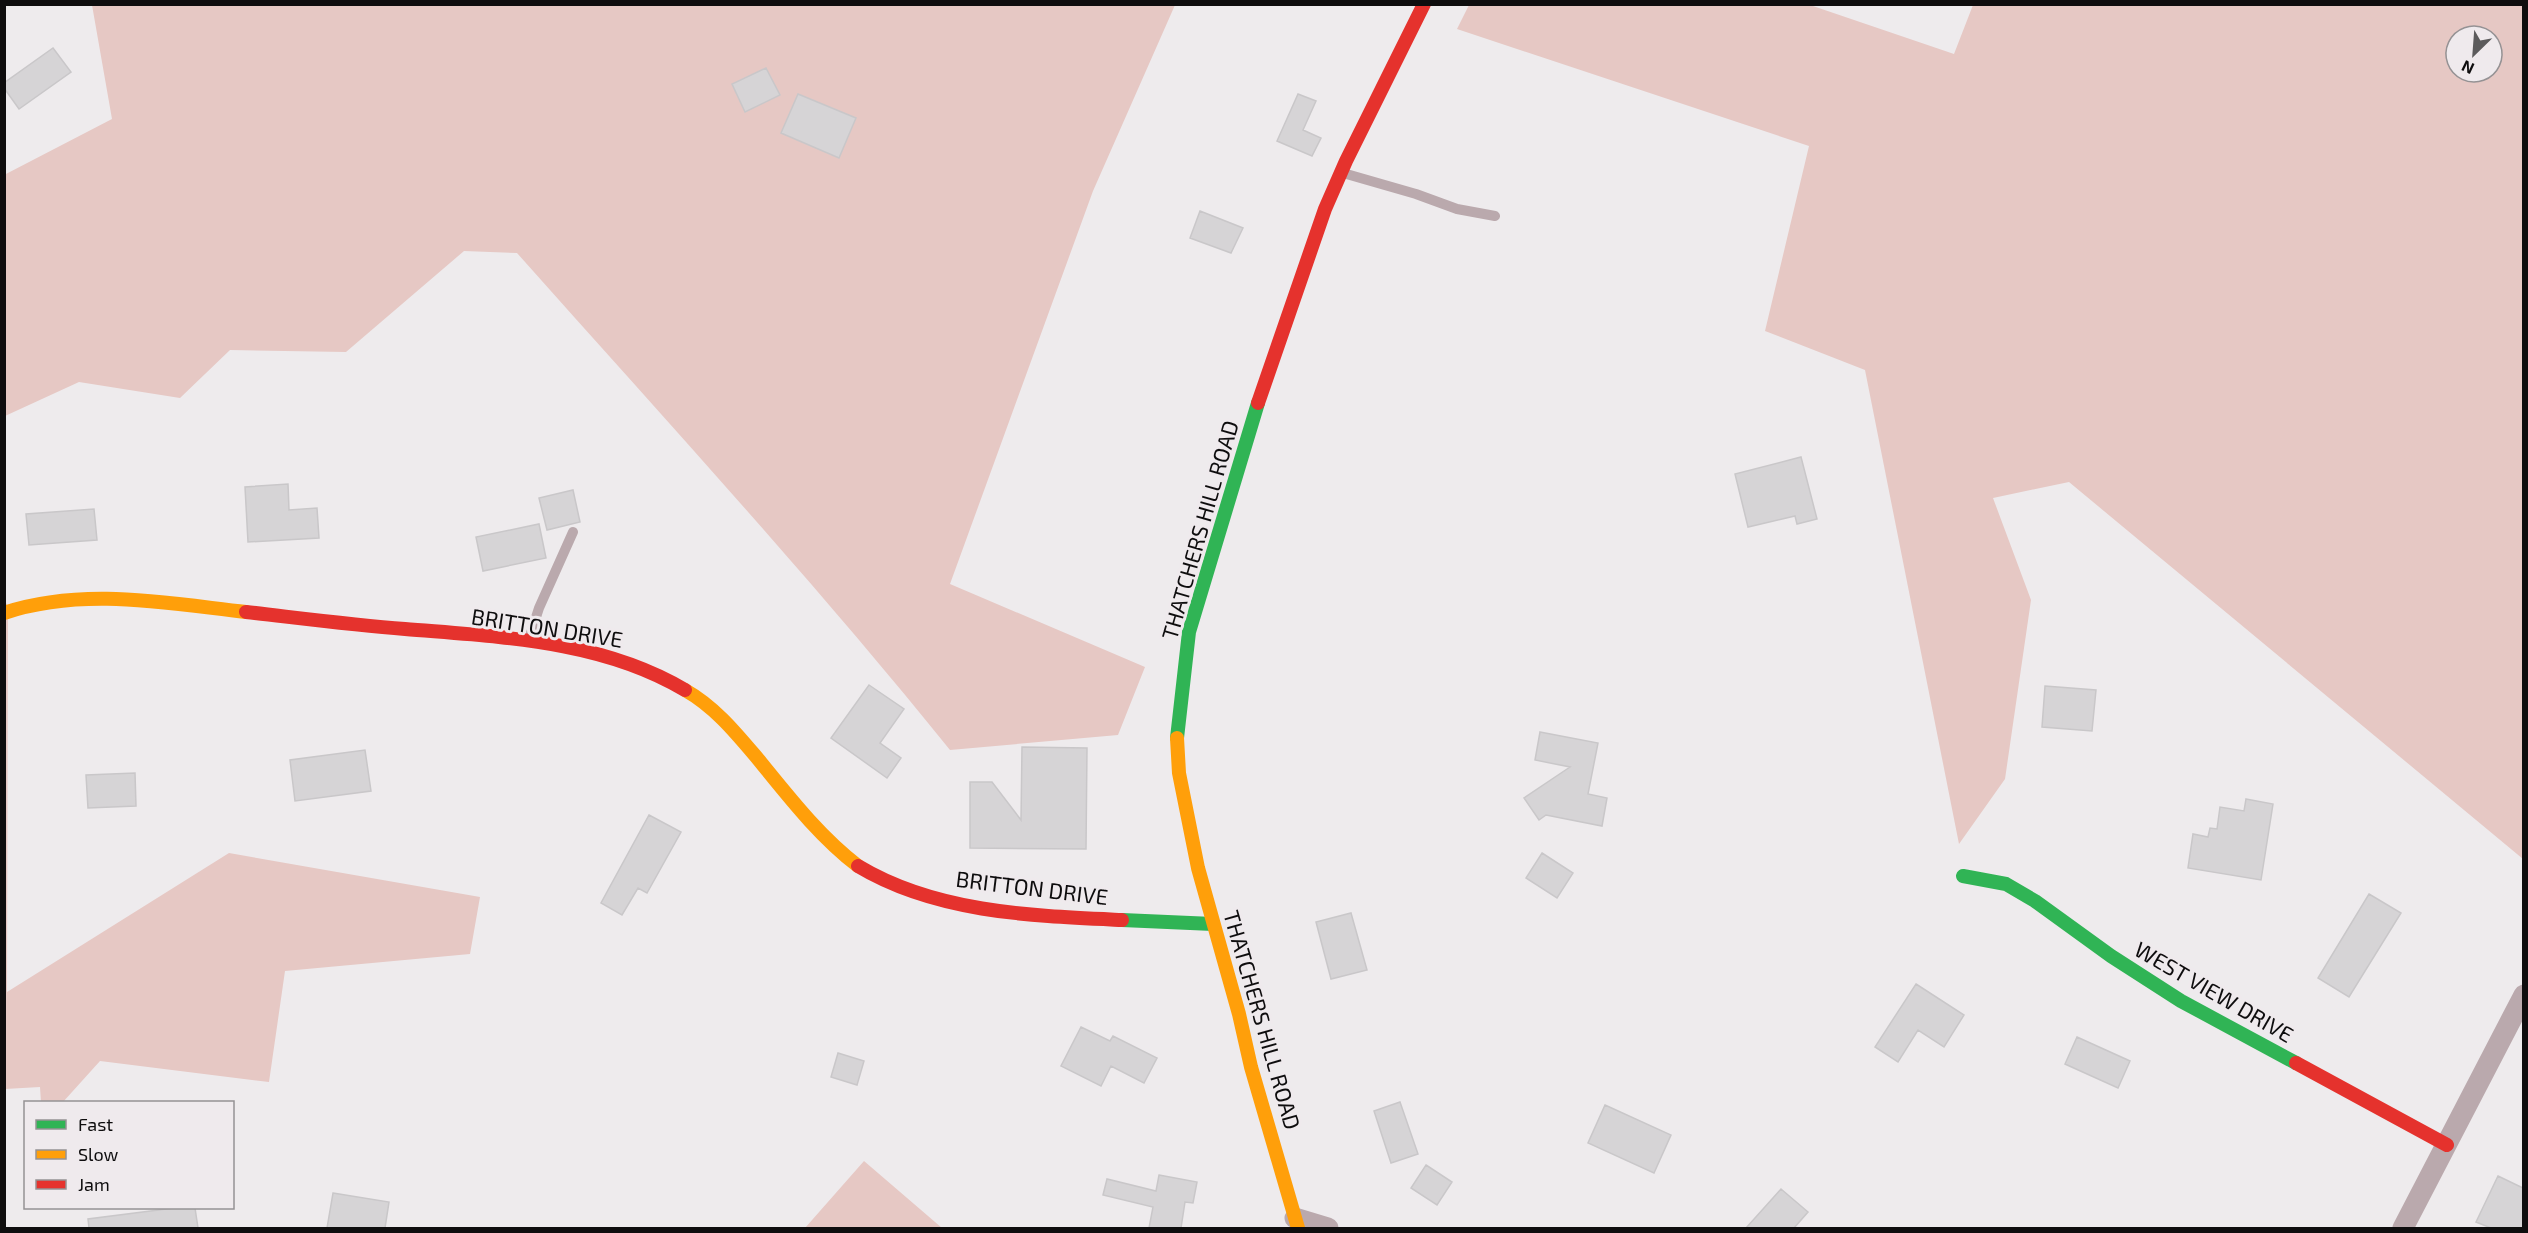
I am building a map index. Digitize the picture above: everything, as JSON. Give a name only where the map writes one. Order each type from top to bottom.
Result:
[{"type":"street","name":"THATCHERS HILL ROAD","points":[[1297,1223],[1251,1067],[1239,1014],[1213,924],[1179,773],[1176,728],[1189,632],[1268,371],[1325,209],[1424,4]]},
{"type":"street","name":"BRITTON DRIVE","points":[[4,613],[54,599],[128,600],[528,642],[594,653],[632,663],[665,677],[697,697],[723,719],[803,813],[847,858],[877,876],[910,890],[985,908],[1026,913],[1213,924]]},
{"type":"street","name":"WEST VIEW DRIVE","points":[[1963,876],[2006,884],[2035,901],[2111,956],[2181,1000],[2447,1145]]},
{"type":"street","points":[[2403,1228],[2523,995]]},
{"type":"street","points":[[1297,1223],[1328,1228]]},
{"type":"lane","points":[[1341,172],[1416,194],[1457,209],[1495,216]]},
{"type":"lane","points":[[528,642],[539,608],[573,532]]},
{"type":"shaded area","points":[[92,5],[1175,5],[1093,191],[950,584],[1145,667],[1118,735],[950,750],[791,561],[517,253],[464,251],[346,352],[230,350],[180,398],[79,382],[5,416],[4,175],[112,119]]},
{"type":"shaded area","points":[[1469,5],[1810,5],[1954,54],[1973,5],[2523,5],[2523,859],[2069,482],[1993,498],[2031,600],[2005,779],[1959,844],[1865,370],[1765,331],[1809,146],[1457,29]]},
{"type":"shaded area","points":[[4,600],[8,606],[7,992],[229,853],[480,897],[470,954],[285,971],[269,1082],[100,1061],[64,1101],[41,1101],[40,1087],[5,1089]]},
{"type":"shaded area","points":[[864,1161],[942,1228],[805,1228]]},
{"type":"building","points":[[53,48],[71,72],[19,109],[4,88],[4,83]]},
{"type":"building","points":[[766,68],[780,95],[745,112],[732,84]]},
{"type":"building","points":[[798,94],[856,118],[839,158],[781,133]]},
{"type":"building","points":[[1298,94],[1316,101],[1303,130],[1321,138],[1312,156],[1277,141]]},
{"type":"building","points":[[1200,211],[1243,228],[1231,253],[1190,238]]},
{"type":"building","points":[[1801,457],[1817,519],[1797,524],[1795,516],[1748,527],[1735,474]]},
{"type":"building","points":[[288,484],[289,510],[317,508],[319,538],[248,542],[245,487]]},
{"type":"building","points":[[573,490],[580,522],[547,530],[539,498]]},
{"type":"building","points":[[94,509],[97,540],[29,545],[26,514]]},
{"type":"building","points":[[539,524],[546,558],[483,571],[476,537]]},
{"type":"building","points":[[869,685],[904,709],[880,743],[901,758],[887,778],[831,738]]},
{"type":"building","points":[[2045,686],[2096,690],[2092,731],[2042,727]]},
{"type":"building","points":[[1540,732],[1598,743],[1588,794],[1607,798],[1602,826],[1546,815],[1539,820],[1524,798],[1570,767],[1535,760]]},
{"type":"building","points":[[1022,747],[1087,748],[1086,849],[970,848],[970,782],[992,782],[1021,820]]},
{"type":"building","points":[[365,750],[371,791],[295,801],[290,760]]},
{"type":"building","points":[[135,773],[136,806],[88,808],[86,775]]},
{"type":"building","points":[[2246,799],[2273,804],[2261,880],[2188,868],[2193,834],[2208,837],[2210,828],[2217,829],[2220,807],[2244,811]]},
{"type":"building","points":[[649,815],[681,832],[647,893],[638,888],[622,915],[601,903]]},
{"type":"building","points":[[1542,853],[1573,873],[1557,898],[1526,878]]},
{"type":"building","points":[[2369,894],[2401,913],[2349,997],[2318,978]]},
{"type":"building","points":[[1351,913],[1367,970],[1331,979],[1316,922]]},
{"type":"building","points":[[1916,984],[1964,1015],[1944,1047],[1918,1030],[1898,1062],[1875,1047]]},
{"type":"building","points":[[1081,1027],[1110,1041],[1113,1036],[1157,1058],[1144,1083],[1111,1066],[1101,1086],[1061,1066]]},
{"type":"building","points":[[2077,1037],[2130,1061],[2118,1088],[2065,1064]]},
{"type":"building","points":[[838,1053],[864,1061],[857,1085],[831,1077]]},
{"type":"building","points":[[1400,1102],[1418,1154],[1391,1163],[1374,1111]]},
{"type":"building","points":[[1605,1105],[1671,1135],[1654,1173],[1588,1143]]},
{"type":"building","points":[[1426,1165],[1452,1182],[1437,1205],[1411,1188]]},
{"type":"building","points":[[1159,1175],[1197,1182],[1193,1203],[1185,1202],[1181,1228],[1149,1228],[1153,1207],[1103,1195],[1107,1179],[1156,1191]]},
{"type":"building","points":[[2498,1176],[2523,1188],[2523,1228],[2491,1228],[2476,1222]]},
{"type":"building","points":[[1781,1189],[1808,1212],[1794,1228],[1746,1228]]},
{"type":"building","points":[[333,1193],[389,1202],[385,1228],[327,1228]]},
{"type":"building","points":[[166,1209],[195,1209],[198,1228],[89,1228],[88,1219]]},
{"type":"traffic: fast","points":[[1177,738],[1189,632],[1258,403]]},
{"type":"traffic: fast","points":[[1963,876],[2006,884],[2035,901],[2111,956],[2181,1001],[2296,1063]]},
{"type":"traffic: fast","points":[[1122,920],[1213,924]]},
{"type":"traffic: slow","points":[[4,613],[34,605],[94,599],[124,599],[246,612]]},
{"type":"traffic: slow","points":[[685,690],[725,721],[817,829],[858,866]]},
{"type":"traffic: slow","points":[[1177,738],[1179,773],[1198,868],[1239,1014],[1251,1067],[1298,1228]]},
{"type":"traffic: jam","points":[[1258,403],[1325,209],[1346,161],[1424,4]]},
{"type":"traffic: jam","points":[[246,612],[549,644],[619,660],[653,673],[685,690]]},
{"type":"traffic: jam","points":[[858,866],[888,882],[952,903],[1020,914],[1122,920]]},
{"type":"traffic: jam","points":[[2296,1063],[2447,1145]]}]
